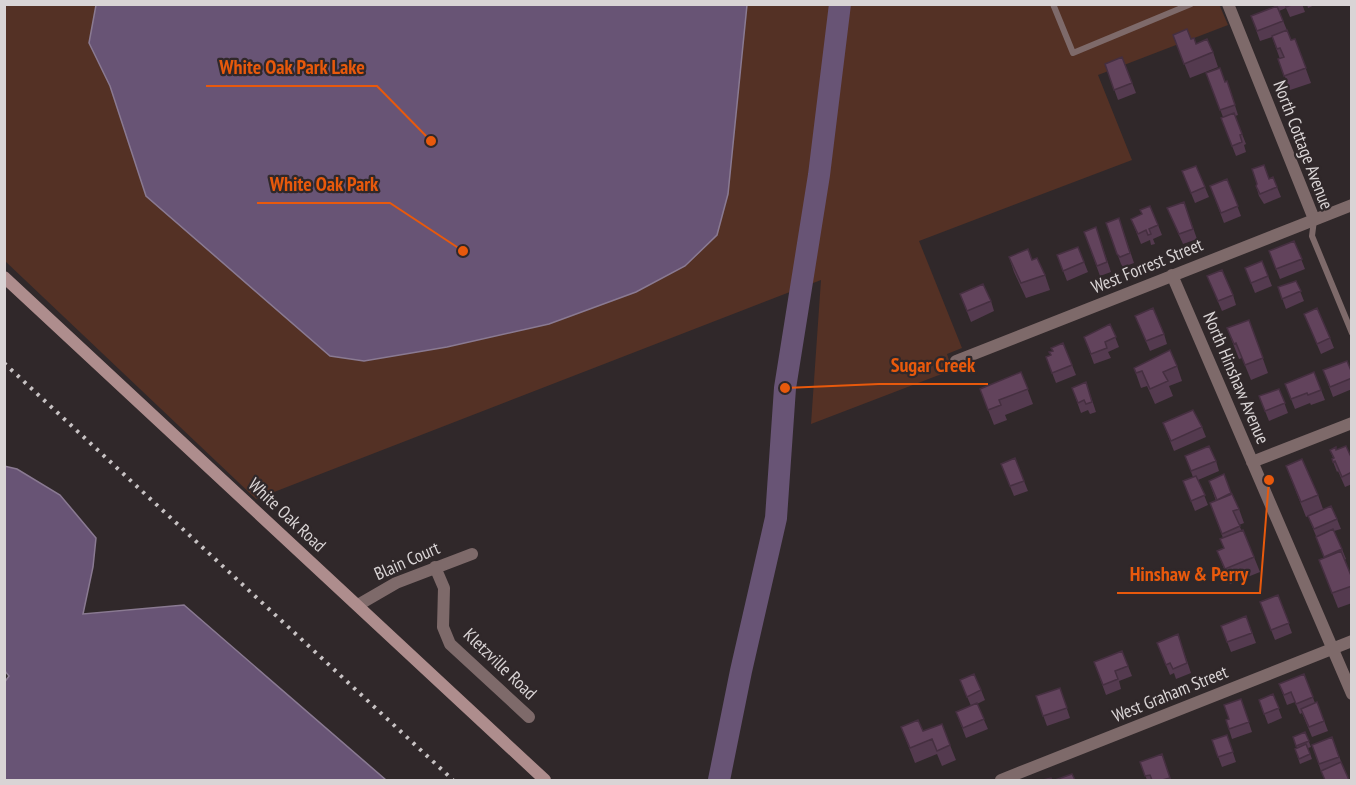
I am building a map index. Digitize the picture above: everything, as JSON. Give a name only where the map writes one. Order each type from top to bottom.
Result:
[{"type":"street","name":"North Cottage Avenue","points":[[1228,4],[1314,219]]},
{"type":"street","name":"West Forrest Street","points":[[956,361],[1352,205]]},
{"type":"street","name":"North Hinshaw Avenue","points":[[1173,275],[1352,694]]},
{"type":"street","name":"White Oak Road","points":[[4,277],[545,780]]},
{"type":"street","points":[[1252,462],[1352,423]]},
{"type":"street","name":"Blain Court","points":[[358,605],[396,583],[472,554]]},
{"type":"street","name":"Kletzville Road","points":[[435,567],[444,588],[443,627],[450,644],[529,717]]},
{"type":"street","name":"West Graham Street","points":[[1001,780],[1352,641]]},
{"type":"lane","points":[[1053,4],[1073,53],[1191,4]]},
{"type":"lane","name":"North Cottage Avenue","points":[[1314,219],[1312,236],[1352,333]]},
{"type":"shaded area","points":[[1219,4],[1228,25],[1098,75],[1132,160],[919,241],[962,348],[947,354],[952,370],[811,424],[821,280],[256,499],[5,261],[4,5]]},
{"type":"shaded area","points":[[96,5],[747,5],[728,194],[717,235],[685,266],[636,292],[549,324],[447,347],[364,361],[330,356],[146,196],[110,86],[89,43]]},
{"type":"shaded area","points":[[4,466],[17,469],[60,495],[96,538],[93,567],[83,614],[184,605],[386,780],[5,780],[4,683],[9,676],[4,670]]},
{"type":"building","points":[[1277,6],[1283,21],[1257,31],[1251,16]]},
{"type":"building","points":[[1187,29],[1196,44],[1207,39],[1213,52],[1184,64],[1173,35]]},
{"type":"building","points":[[1287,30],[1291,40],[1295,39],[1306,68],[1284,76],[1278,59],[1284,57],[1280,48],[1277,49],[1272,36]]},
{"type":"building","points":[[1122,57],[1132,83],[1114,90],[1105,64]]},
{"type":"building","points":[[1220,68],[1235,105],[1220,110],[1206,73]]},
{"type":"building","points":[[1234,113],[1242,134],[1240,135],[1242,142],[1232,146],[1221,118]]},
{"type":"building","points":[[1264,165],[1269,179],[1273,177],[1277,187],[1260,194],[1252,169]]},
{"type":"building","points":[[1196,166],[1205,187],[1191,193],[1182,171]]},
{"type":"building","points":[[1227,179],[1238,206],[1221,213],[1210,186]]},
{"type":"building","points":[[1184,202],[1193,229],[1179,234],[1167,208]]},
{"type":"building","points":[[1150,206],[1158,225],[1149,229],[1151,234],[1148,235],[1146,230],[1138,234],[1131,219],[1142,214],[1140,210]]},
{"type":"building","points":[[1119,218],[1130,253],[1120,257],[1106,223]]},
{"type":"building","points":[[1096,227],[1107,262],[1097,266],[1084,232]]},
{"type":"building","points":[[1294,241],[1302,259],[1276,269],[1269,251]]},
{"type":"building","points":[[1078,247],[1084,262],[1063,271],[1057,255]]},
{"type":"building","points":[[1028,249],[1032,260],[1037,258],[1045,275],[1021,283],[1009,257]]},
{"type":"building","points":[[1262,261],[1268,276],[1251,283],[1245,268]]},
{"type":"building","points":[[1222,270],[1233,295],[1218,301],[1207,276]]},
{"type":"building","points":[[1296,281],[1301,291],[1282,299],[1278,287]]},
{"type":"building","points":[[983,284],[991,301],[967,311],[960,294]]},
{"type":"building","points":[[1153,308],[1164,334],[1146,341],[1135,316]]},
{"type":"building","points":[[1317,308],[1330,338],[1317,344],[1304,314]]},
{"type":"building","points":[[1249,320],[1263,358],[1245,365],[1227,328]]},
{"type":"building","points":[[1110,324],[1116,337],[1105,342],[1107,348],[1091,354],[1084,337]]},
{"type":"building","points":[[1063,343],[1072,365],[1052,373],[1046,357],[1051,355],[1049,352],[1053,351],[1051,348]]},
{"type":"building","points":[[1170,350],[1177,366],[1163,372],[1168,381],[1150,389],[1142,371],[1136,373],[1134,368]]},
{"type":"building","points":[[1347,361],[1352,378],[1330,387],[1323,370]]},
{"type":"building","points":[[1021,372],[1028,389],[999,400],[1001,405],[988,410],[980,389]]},
{"type":"building","points":[[1314,372],[1321,390],[1291,399],[1285,384]]},
{"type":"building","points":[[1086,382],[1092,402],[1086,404],[1084,400],[1078,403],[1072,388]]},
{"type":"building","points":[[1279,389],[1285,403],[1265,411],[1259,396]]},
{"type":"building","points":[[1193,410],[1202,427],[1171,441],[1163,423]]},
{"type":"building","points":[[1209,446],[1216,461],[1191,471],[1185,456]]},
{"type":"building","points":[[1346,446],[1352,459],[1352,472],[1342,477],[1335,461],[1333,462],[1334,458],[1330,450]]},
{"type":"building","points":[[1015,458],[1024,481],[1010,486],[1001,464]]},
{"type":"building","points":[[1302,459],[1318,495],[1301,502],[1286,466]]},
{"type":"building","points":[[1224,474],[1231,493],[1217,500],[1209,481]]},
{"type":"building","points":[[1196,476],[1205,495],[1191,501],[1183,481]]},
{"type":"building","points":[[1232,494],[1239,509],[1233,511],[1240,526],[1222,534],[1210,503]]},
{"type":"building","points":[[1331,506],[1337,519],[1314,529],[1308,516]]},
{"type":"building","points":[[1333,529],[1342,549],[1324,557],[1316,537]]},
{"type":"building","points":[[1243,530],[1254,557],[1225,569],[1217,551],[1224,548],[1220,539]]},
{"type":"building","points":[[1341,551],[1352,578],[1352,586],[1332,593],[1319,560]]},
{"type":"building","points":[[1278,595],[1289,623],[1271,630],[1260,602]]},
{"type":"building","points":[[1246,616],[1252,633],[1227,642],[1221,626]]},
{"type":"building","points":[[1178,634],[1187,663],[1173,669],[1170,663],[1166,665],[1157,643]]},
{"type":"building","points":[[1122,651],[1128,666],[1115,671],[1118,679],[1103,685],[1094,662]]},
{"type":"building","points":[[974,674],[981,690],[967,697],[960,680]]},
{"type":"building","points":[[1304,674],[1313,697],[1296,704],[1291,692],[1284,695],[1279,684]]},
{"type":"building","points":[[1060,688],[1067,708],[1043,716],[1036,696]]},
{"type":"building","points":[[1273,694],[1279,708],[1264,714],[1259,700]]},
{"type":"building","points":[[1241,699],[1249,722],[1229,729],[1226,720],[1229,719],[1224,705]]},
{"type":"building","points":[[1317,702],[1324,721],[1309,727],[1301,709]]},
{"type":"building","points":[[977,703],[984,719],[963,728],[956,712]]},
{"type":"building","points":[[918,720],[923,731],[942,724],[950,745],[937,751],[932,739],[910,748],[901,727]]},
{"type":"building","points":[[1305,732],[1309,741],[1296,746],[1293,737]]},
{"type":"building","points":[[1227,735],[1233,752],[1218,757],[1212,740]]},
{"type":"building","points":[[1332,737],[1339,757],[1319,764],[1312,745]]},
{"type":"building","points":[[1306,744],[1310,754],[1299,759],[1295,749]]},
{"type":"building","points":[[1162,754],[1170,778],[1152,780],[1150,775],[1145,776],[1140,762]]},
{"type":"building","points":[[1341,762],[1349,780],[1325,780],[1321,771]]},
{"type":"building","points":[[1072,774],[1075,780],[1055,780]]},
{"type":"waterway","points":[[719,780],[776,518],[785,388],[819,175],[840,4]]},
{"type":"railway","points":[[4,363],[453,780]]},
{"type":"place","name":"White Oak Park Lake","points":[[431,141]]},
{"type":"place","name":"White Oak Park","points":[[463,251]]},
{"type":"place","name":"Sugar Creek","points":[[785,388]]},
{"type":"place","name":"Hinshaw & Perry","points":[[1269,480]]}]
